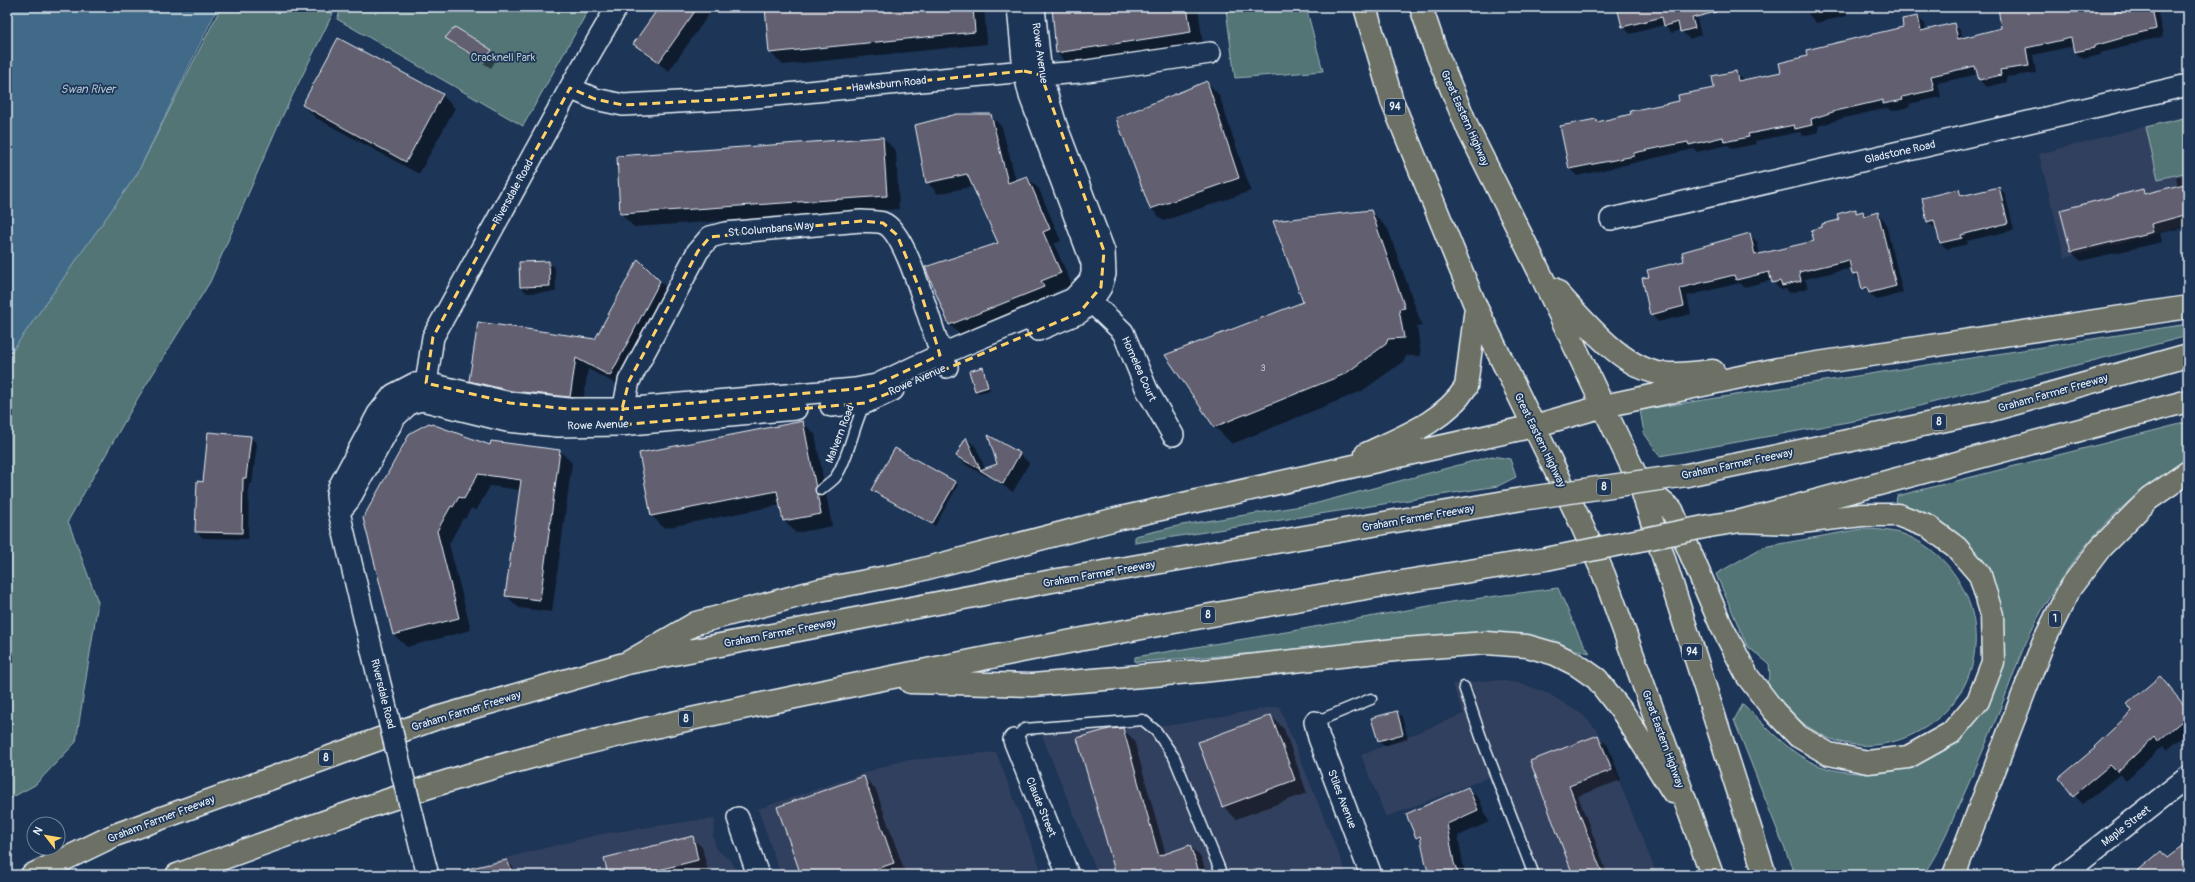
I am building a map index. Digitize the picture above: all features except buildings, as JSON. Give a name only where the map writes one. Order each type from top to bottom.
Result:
[{"type":"highway","name":"Great Eastern Highway","points":[[1365,7],[1392,101],[1476,308],[1534,426],[1604,575],[1712,875]]},
{"type":"highway","name":"Great Eastern Highway","points":[[1421,7],[1435,49],[1469,131],[1542,277],[1640,484],[1765,875]]},
{"type":"highway","points":[[1542,277],[1604,339],[1636,364],[1658,373],[1778,369]]},
{"type":"highway","points":[[627,663],[696,623],[820,590],[912,572],[1116,519],[1534,426],[1604,406],[1778,369],[2188,307]]},
{"type":"highway","points":[[1323,473],[1414,432],[1449,408],[1462,395],[1466,388],[1476,308]]},
{"type":"highway","name":"Graham Farmer Freeway","points":[[32,875],[115,835],[432,720],[627,663],[1052,581],[1522,499],[1687,476],[1988,411],[2188,355]]},
{"type":"highway","name":"8","points":[[177,875],[348,812],[468,774],[599,739],[739,707],[1168,622],[1400,581],[1546,559],[1709,526],[1741,521],[2188,401]]},
{"type":"highway","name":"1","points":[[1954,875],[2043,643],[2070,588],[2101,547],[2149,499],[2188,472]]},
{"type":"highway","points":[[1640,484],[1672,510],[1721,625],[1748,677],[1774,711],[1798,736],[1829,754],[1868,762],[1908,757],[1951,733],[1978,701],[1994,662],[1992,615],[1980,575],[1956,547],[1929,527],[1898,515],[1862,515],[1792,523],[1741,521]]},
{"type":"highway","points":[[871,681],[1032,685],[1202,671],[1404,649],[1486,643],[1527,646],[1555,654],[1577,665],[1597,679],[1624,714],[1696,831]]},
{"type":"street","name":"Riversdale Road","points":[[428,875],[339,512],[349,500],[395,417],[424,391],[432,337],[570,88],[617,7]]},
{"type":"street","name":"Rowe Avenue","points":[[1018,7],[1032,73]]},
{"type":"street","name":"Rowe Avenue","points":[[424,391],[507,421],[558,426],[855,389],[876,385],[1078,313],[1087,297],[1092,274],[1092,263],[1030,96],[1034,7]]},
{"type":"street","name":"Hawksburn Road","points":[[570,88],[596,99],[622,106],[734,99],[1032,73],[1080,72],[1210,53]]},
{"type":"street","name":"Gladstone Road","points":[[1612,219],[2188,85]]},
{"type":"street","name":"St Columbans Way","points":[[621,417],[629,382],[698,251],[710,237],[724,233],[861,221],[883,223],[897,235],[920,290],[944,361]]},
{"type":"street","name":"Homelea Court","points":[[1087,297],[1123,332],[1147,390],[1173,435]]},
{"type":"street","name":"Rowe Avenue","points":[[621,417],[865,403],[944,361]]},
{"type":"street","name":"Stiles Avenue","points":[[1316,722],[1319,738],[1371,875]]},
{"type":"street","name":"Claude Street","points":[[1014,740],[1068,875]]},
{"type":"street","name":"Maple Street","points":[[2063,875],[2188,777]]},
{"type":"street","points":[[738,818],[758,875]]},
{"type":"lane","name":"Malvern Road","points":[[821,490],[834,478],[841,467],[857,419],[865,403]]},
{"type":"lane","points":[[1464,687],[1481,737],[1534,875]]},
{"type":"lane","points":[[1316,722],[1371,699]]},
{"type":"lane","points":[[1014,740],[1024,729],[1143,720],[1156,731],[1174,757],[1222,875]]},
{"type":"highlighted area","points":[[1024,71],[1041,75],[1104,251],[1101,287],[1079,313],[865,403],[620,425],[623,409],[855,389],[876,385],[940,355],[920,290],[897,235],[883,223],[861,221],[710,237],[698,251],[629,381],[622,409],[569,409],[510,403],[426,383],[433,337],[570,88],[595,99],[623,105],[734,99]]},
{"type":"shaded area","points":[[2188,115],[2188,225],[2065,258],[2039,154]]},
{"type":"shaded area","points":[[1495,680],[1520,683],[1549,694],[1583,715],[1597,730],[1603,741],[1657,875],[1518,875],[1526,872],[1489,777],[1386,817],[1361,755],[1464,714],[1452,684]]},
{"type":"shaded area","points":[[1279,706],[1347,875],[1098,875],[1041,733],[1131,725],[1173,725]]},
{"type":"shaded area","points":[[996,752],[1043,875],[781,875],[758,809],[900,761]]},
{"type":"shaded area","points":[[715,819],[713,836],[716,849],[730,860],[739,875],[439,875],[601,834]]},
{"type":"green space","points":[[221,7],[336,7],[279,123],[210,282],[138,398],[68,521],[98,602],[76,742],[35,785],[7,800],[7,358],[137,174]]},
{"type":"green space","name":"Cracknell Park","points":[[342,7],[590,7],[523,126],[337,19]]},
{"type":"green space","points":[[1252,7],[1306,7],[1323,71],[1235,78],[1226,10]]},
{"type":"green space","points":[[2188,117],[2188,172],[2158,179],[2146,127]]},
{"type":"green space","points":[[2188,324],[2188,336],[1881,416],[1660,456],[1644,433],[1640,410]]},
{"type":"green space","points":[[2188,422],[2188,461],[2139,493],[2117,512],[2077,557],[2059,581],[2044,606],[2024,647],[1986,744],[1950,825],[1935,856],[1923,875],[1795,875],[1734,720],[1743,704],[1782,742],[1815,764],[1845,772],[1889,772],[1919,764],[1932,757],[1957,738],[1972,722],[1987,702],[1996,685],[2001,670],[2004,644],[2003,625],[1996,590],[1989,574],[1969,545],[1956,533],[1936,518],[1896,503],[1897,496]]},
{"type":"green space","points":[[1492,456],[1510,459],[1516,477],[1498,486],[1135,543],[1135,536],[1182,525],[1314,504]]},
{"type":"green space","points":[[1861,529],[1882,530],[1903,534],[1923,544],[1941,559],[1955,576],[1966,596],[1973,617],[1975,639],[1973,662],[1965,684],[1954,701],[1940,716],[1924,728],[1906,738],[1886,743],[1866,745],[1846,743],[1826,737],[1808,727],[1779,702],[1765,687],[1770,676],[1769,664],[1747,646],[1716,574],[1763,547]]},
{"type":"green space","points":[[1558,588],[1580,638],[1590,653],[1518,637],[1340,647],[1135,662],[1135,657],[1292,631],[1451,602]]},
{"type":"water","name":"Swan River","points":[[7,7],[218,7],[137,174],[7,358]]}]
